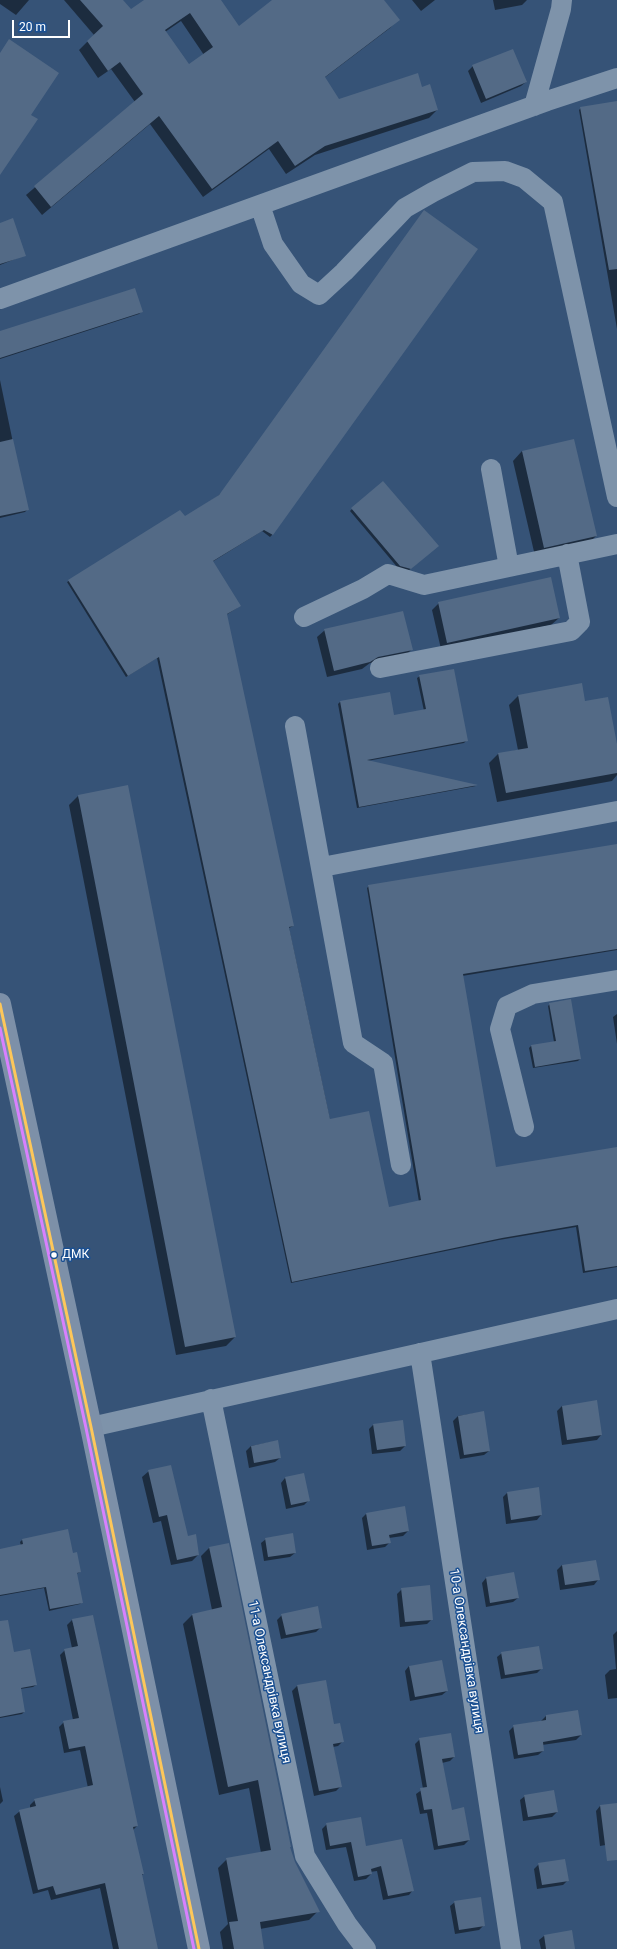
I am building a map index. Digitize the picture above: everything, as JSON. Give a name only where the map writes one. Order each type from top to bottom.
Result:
[{"type":"main road","points":[[0,1004],[91,1427],[199,1949]]},
{"type":"street","points":[[534,106],[562,0]]},
{"type":"street","points":[[0,299],[534,106],[617,78]]},
{"type":"street","points":[[260,205],[273,244],[301,284],[319,295],[344,272],[405,208],[433,192],[473,172],[504,171],[524,178],[553,202],[617,497]]},
{"type":"street","points":[[491,469],[509,567]]},
{"type":"street","points":[[304,617],[363,589],[388,574],[424,585],[617,544]]},
{"type":"street","points":[[380,668],[571,631],[580,622],[567,554]]},
{"type":"street","points":[[296,726],[353,1043],[383,1063],[401,1165]]},
{"type":"street","points":[[322,867],[617,811]]},
{"type":"street","points":[[524,1127],[500,1029],[507,1006],[532,994],[617,980]]},
{"type":"street","points":[[91,1427],[617,1309]]},
{"type":"street","name":"10-а Олександрівка вулиця","points":[[420,1353],[511,1949]]},
{"type":"street","name":"11-а Олександрівка вулиця","points":[[211,1399],[305,1856],[347,1924],[366,1949]]},
{"type":"building","points":[[80,0],[123,0],[131,9],[144,0],[221,0],[239,26],[272,0],[384,0],[400,20],[325,77],[339,99],[418,73],[422,87],[430,84],[438,110],[325,146],[295,166],[278,141],[212,189],[159,116],[51,207],[34,186],[143,94],[120,62],[108,71],[87,41],[103,26]],"holes":[[[190,13],[213,47],[189,64],[165,30]]]},
{"type":"building","points":[[9,39],[59,73],[31,115],[38,119],[0,175],[0,53]]},
{"type":"building","points":[[513,49],[527,82],[486,99],[472,65]]},
{"type":"building","points":[[617,101],[617,269],[609,270],[580,107]]},
{"type":"building","points":[[424,210],[478,249],[273,535],[264,530],[213,561],[241,606],[227,614],[294,926],[289,927],[330,1119],[369,1111],[389,1207],[421,1200],[368,885],[617,844],[617,949],[463,974],[496,1167],[617,1147],[617,1266],[585,1271],[578,1225],[502,1238],[292,1282],[159,657],[128,676],[68,580],[180,510],[185,516],[219,495]]},
{"type":"building","points":[[13,218],[26,256],[0,264],[0,223]]},
{"type":"building","points":[[135,288],[143,312],[0,358],[0,331]]},
{"type":"building","points":[[13,439],[29,510],[0,516],[0,442]]},
{"type":"building","points":[[574,439],[597,536],[544,548],[522,451]]},
{"type":"building","points":[[383,481],[439,546],[411,569],[400,566],[351,508]]},
{"type":"building","points":[[551,577],[560,618],[447,643],[438,602]]},
{"type":"building","points":[[403,611],[413,650],[378,657],[370,662],[334,671],[324,629]]},
{"type":"building","points":[[454,669],[468,741],[367,760],[478,785],[359,807],[340,701],[390,692],[394,715],[426,709],[419,675]]},
{"type":"building","points":[[582,683],[585,701],[608,697],[617,744],[617,773],[506,793],[498,753],[528,748],[518,695]]},
{"type":"building","points":[[128,785],[236,1337],[185,1347],[78,795]]},
{"type":"building","points":[[571,999],[581,1059],[535,1067],[531,1045],[556,1041],[549,1003]]},
{"type":"building","points":[[597,1400],[602,1435],[567,1440],[562,1406]]},
{"type":"building","points":[[484,1411],[490,1451],[464,1455],[458,1416]]},
{"type":"building","points":[[403,1420],[406,1446],[377,1450],[373,1424]]},
{"type":"building","points":[[278,1440],[281,1458],[254,1463],[251,1446]]},
{"type":"building","points":[[171,1465],[188,1536],[196,1534],[199,1555],[177,1560],[167,1515],[159,1517],[148,1470]]},
{"type":"building","points":[[304,1473],[310,1501],[291,1505],[285,1477]]},
{"type":"building","points":[[539,1487],[542,1515],[511,1520],[507,1492]]},
{"type":"building","points":[[405,1506],[409,1531],[389,1535],[391,1543],[372,1546],[366,1513]]},
{"type":"building","points":[[68,1529],[73,1553],[77,1552],[81,1572],[77,1573],[83,1603],[50,1609],[46,1587],[0,1595],[0,1549],[23,1544],[22,1539]]},
{"type":"building","points":[[293,1533],[296,1553],[268,1557],[265,1538]]},
{"type":"building","points":[[229,1543],[290,1847],[295,1862],[320,1912],[260,1922],[264,1949],[234,1949],[229,1922],[238,1921],[226,1858],[271,1850],[258,1780],[228,1787],[192,1614],[222,1607],[209,1547]]},
{"type":"building","points":[[596,1560],[600,1580],[565,1585],[562,1565]]},
{"type":"building","points":[[514,1572],[519,1598],[490,1603],[486,1577]]},
{"type":"building","points":[[430,1585],[433,1620],[405,1622],[401,1588]]},
{"type":"building","points":[[318,1606],[322,1628],[286,1635],[281,1614]]},
{"type":"building","points":[[93,1615],[138,1826],[133,1827],[144,1874],[142,1874],[158,1949],[119,1949],[105,1883],[56,1895],[53,1886],[38,1890],[19,1810],[36,1806],[34,1799],[93,1785],[85,1746],[69,1749],[63,1721],[79,1718],[64,1649],[78,1646],[72,1619]]},
{"type":"building","points":[[8,1620],[14,1652],[30,1649],[37,1685],[21,1688],[25,1712],[0,1717],[0,1621]]},
{"type":"building","points":[[539,1646],[543,1669],[505,1675],[501,1652]]},
{"type":"building","points":[[442,1660],[448,1691],[415,1697],[409,1666]]},
{"type":"building","points":[[326,1680],[334,1724],[340,1723],[344,1742],[333,1744],[342,1787],[319,1791],[297,1685]]},
{"type":"building","points":[[578,1710],[582,1735],[543,1742],[544,1751],[518,1755],[513,1725],[546,1720],[546,1715]]},
{"type":"building","points":[[451,1733],[455,1757],[442,1759],[452,1810],[464,1807],[470,1840],[438,1846],[432,1809],[424,1810],[420,1788],[427,1787],[419,1738]]},
{"type":"building","points":[[554,1790],[558,1812],[528,1817],[524,1795]]},
{"type":"building","points":[[617,1803],[617,1860],[607,1861],[600,1805]]},
{"type":"building","points":[[361,1817],[366,1846],[402,1839],[414,1891],[388,1896],[381,1866],[371,1869],[372,1874],[358,1877],[351,1842],[330,1846],[326,1823]]},
{"type":"building","points":[[565,1859],[569,1881],[542,1885],[538,1863]]},
{"type":"building","points":[[481,1897],[485,1926],[459,1930],[454,1901]]},
{"type":"building","points":[[572,1930],[575,1949],[546,1949],[544,1935]]},
{"type":"transit line","points":[[0,1004],[91,1427],[199,1949]]},
{"type":"transit line","points":[[0,1028],[86,1428],[194,1949]]},
{"type":"place","name":"ДМК","points":[[54,1255]]}]
